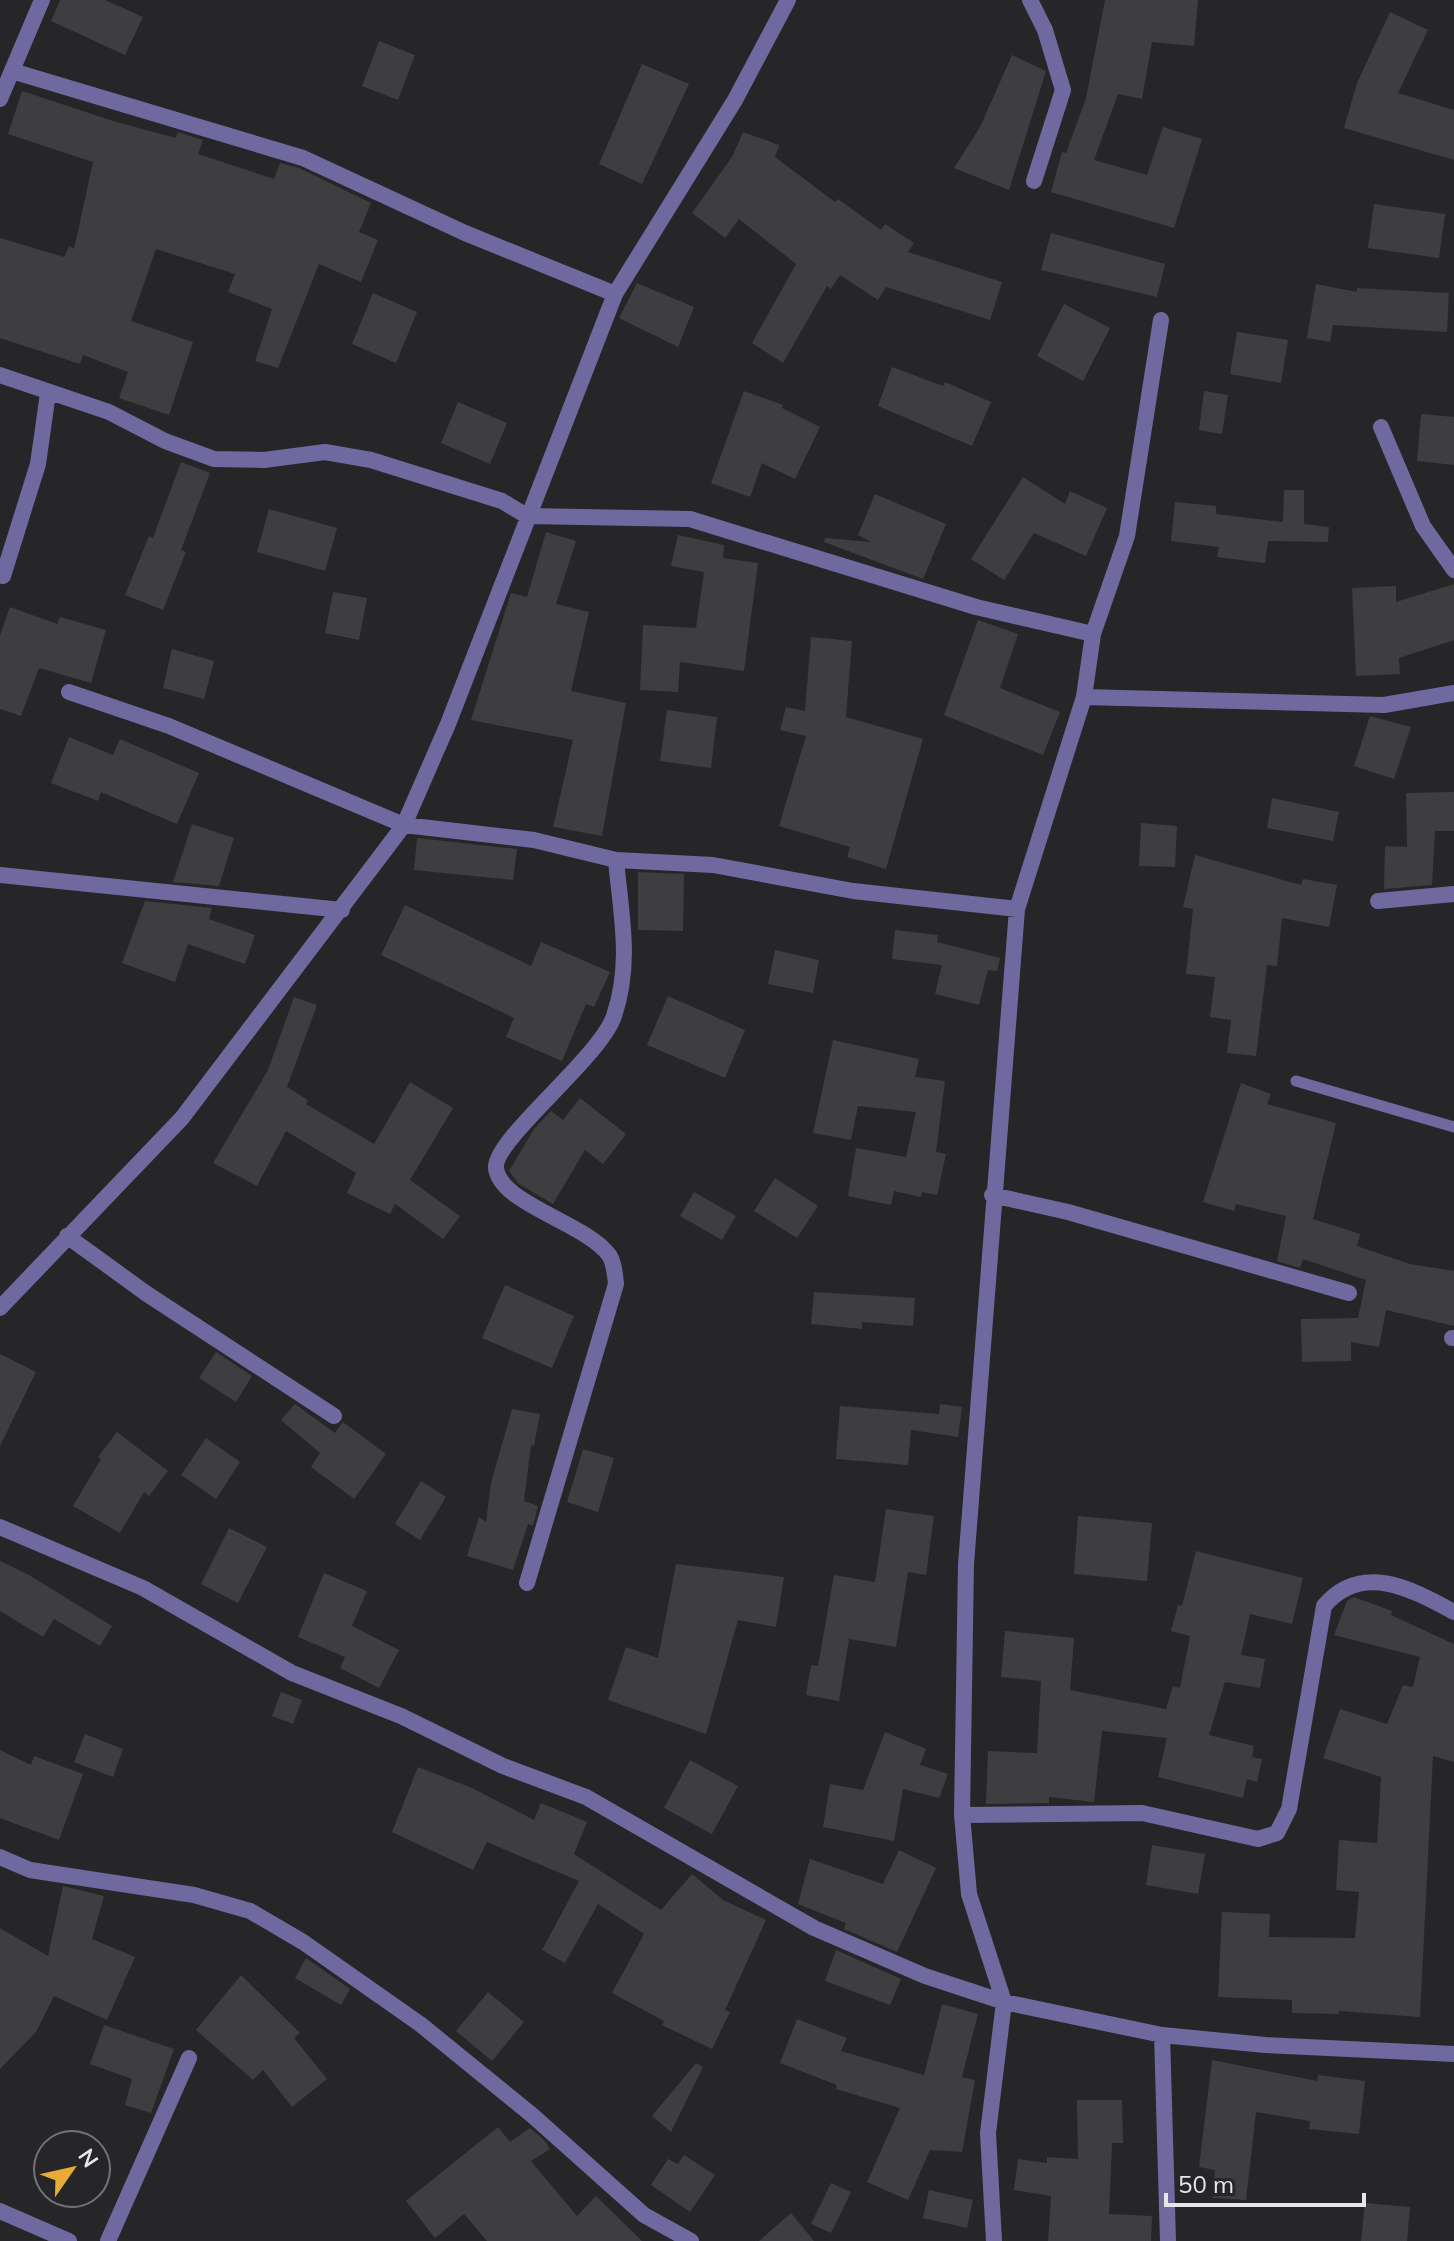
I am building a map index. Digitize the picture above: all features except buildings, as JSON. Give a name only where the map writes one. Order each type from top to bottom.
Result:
[{"type":"street","points":[[0,99],[42,0]]},
{"type":"street","points":[[0,1308],[182,1118],[404,825],[448,724],[615,294],[735,100],[788,0]]},
{"type":"street","points":[[1030,0],[1045,30],[1063,90],[1034,181]]},
{"type":"street","points":[[12,71],[303,158],[465,233],[615,294]]},
{"type":"street","points":[[994,2241],[988,2133],[1004,2002],[969,1894],[962,1815],[966,1564],[992,1195],[1017,909],[1084,697],[1093,634],[1127,536],[1161,320]]},
{"type":"street","points":[[0,375],[109,412],[165,441],[214,459],[264,460],[325,452],[371,460],[502,501],[527,516],[690,519],[976,607],[1093,634]]},
{"type":"street","points":[[3,576],[38,464],[48,393]]},
{"type":"street","points":[[1381,427],[1423,526],[1454,570]]},
{"type":"street","points":[[69,692],[169,726],[404,825],[534,840],[616,860],[713,865],[853,891],[1017,909]]},
{"type":"street","points":[[1084,697],[1384,705],[1454,693]]},
{"type":"street","points":[[527,1583],[616,1284],[611,1257],[590,1235],[519,1197],[501,1183],[496,1166],[504,1145],[578,1070],[613,1020],[626,965],[616,860]]},
{"type":"street","points":[[0,875],[342,910]]},
{"type":"street","points":[[1378,901],[1454,894]]},
{"type":"street","points":[[992,1195],[1068,1212],[1349,1293]]},
{"type":"street","points":[[67,1236],[147,1294],[334,1416]]},
{"type":"street","points":[[0,1527],[143,1588],[292,1673],[401,1716],[503,1766],[586,1797],[814,1928],[925,1976],[1004,2002],[1162,2035],[1265,2045],[1454,2054]]},
{"type":"street","points":[[962,1815],[1142,1813],[1258,1839],[1277,1833],[1289,1809],[1324,1606],[1336,1592],[1356,1581],[1379,1582],[1454,1612]]},
{"type":"street","points":[[0,1857],[30,1870],[194,1895],[250,1911],[303,1942],[420,2024],[532,2115],[644,2215],[691,2241]]},
{"type":"street","points":[[1162,2035],[1168,2241]]},
{"type":"street","points":[[108,2241],[189,2058]]},
{"type":"street","points":[[0,2211],[69,2241]]},
{"type":"lane","points":[[1296,1081],[1454,1127]]}]
